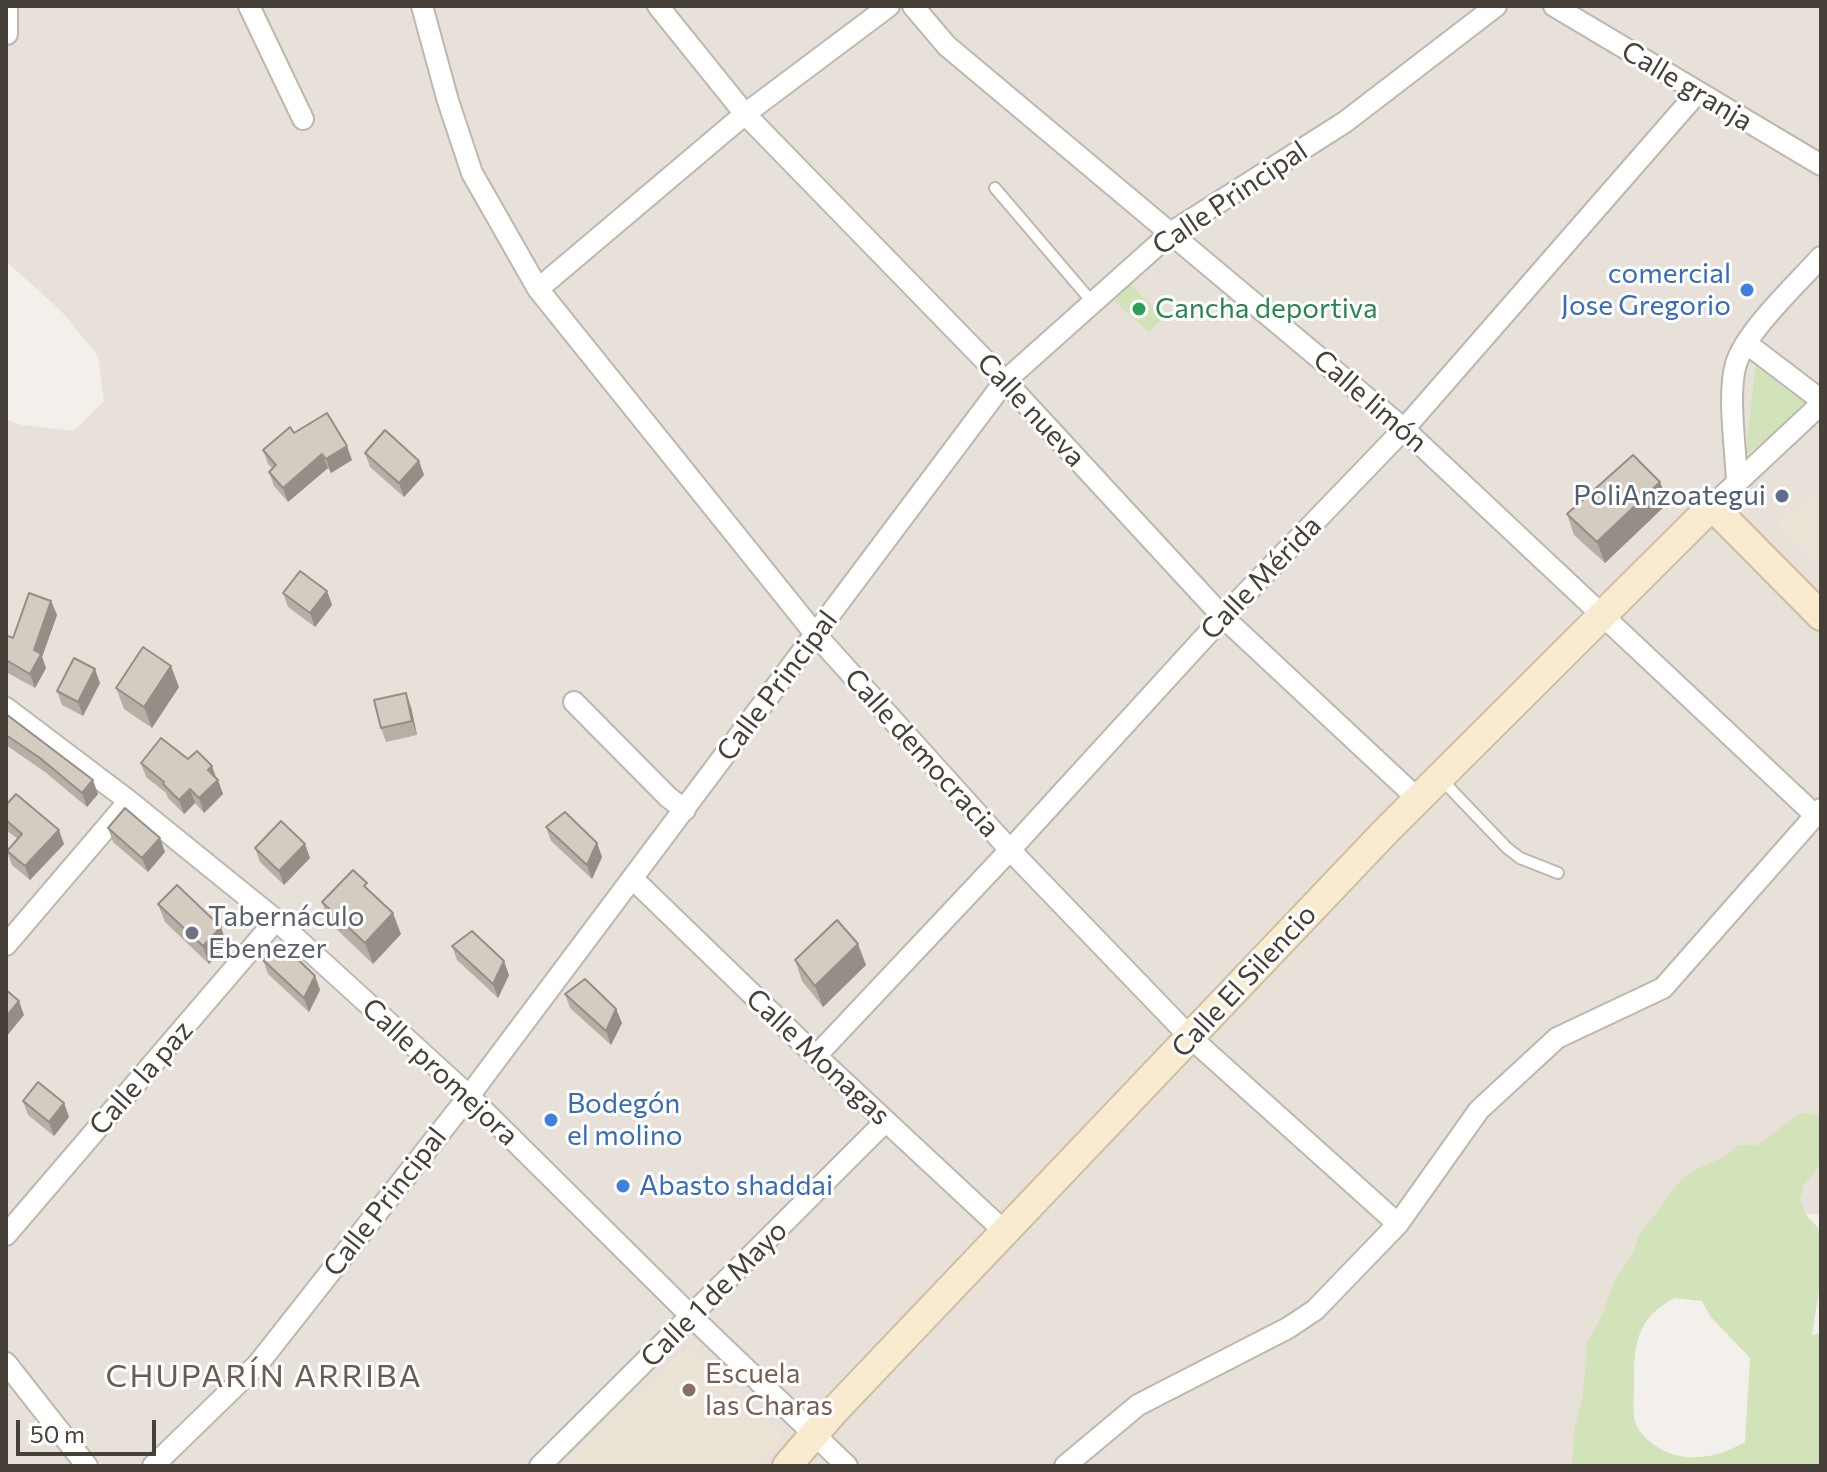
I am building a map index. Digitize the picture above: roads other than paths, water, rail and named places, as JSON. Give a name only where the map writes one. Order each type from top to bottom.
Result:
[{"type":"street","points":[[7,6],[7,34]]},
{"type":"street","points":[[249,6],[303,119]]},
{"type":"street","name":"Calle democracia","points":[[422,6],[472,173],[538,289],[816,635],[1010,850],[1191,1038],[1398,1224]]},
{"type":"street","name":"Calle nueva","points":[[658,6],[745,114],[1005,381],[1223,617],[1419,800]]},
{"type":"street","points":[[538,289],[745,114],[889,6]]},
{"type":"street","name":"Calle limón","points":[[913,6],[947,46],[1404,429],[1818,812]]},
{"type":"street","name":"Calle Principal","points":[[153,1466],[258,1364],[469,1096],[1005,381],[1172,232],[1345,122],[1496,6]]},
{"type":"street","name":"Calle granja","points":[[1554,6],[1821,165]]},
{"type":"street","name":"Calle Mérida","points":[[816,1056],[1223,617],[1404,429],[1698,92]]},
{"type":"street","points":[[1737,483],[1733,392],[1735,365],[1746,343],[1821,257]]},
{"type":"street","points":[[1746,343],[1821,402],[1712,506],[1821,616]]},
{"type":"street","name":"Calle El Silencio","points":[[787,1466],[1387,830],[1712,506]]},
{"type":"street","points":[[574,702],[668,797],[685,810]]},
{"type":"street","name":"Calle promejora","points":[[6,708],[129,801],[276,920],[469,1096],[847,1466]]},
{"type":"street","points":[[6,945],[129,801]]},
{"type":"street","points":[[1065,1466],[1138,1405],[1288,1328],[1315,1310],[1398,1224],[1479,1110],[1557,1038],[1663,988],[1818,812]]},
{"type":"street","name":"Calle Monagas","points":[[633,879],[816,1056],[1005,1232]]},
{"type":"street","name":"Calle la paz","points":[[6,1235],[276,920]]},
{"type":"street","name":"Calle 1 de Mayo","points":[[540,1466],[886,1121]]},
{"type":"street","points":[[6,1363],[87,1466]]},
{"type":"lane","points":[[995,188],[1093,303]]},
{"type":"lane","points":[[1440,778],[1507,848],[1520,858],[1558,873]]},
{"type":"place","name":"comercial Jose Gregorio","points":[[1747,290]]},
{"type":"place","name":"Cancha deportiva","points":[[1139,309]]},
{"type":"place","name":"PoliAnzoategui","points":[[1782,496]]},
{"type":"place","name":"Tabernáculo Ebenezer","points":[[192,933]]},
{"type":"place","name":"Bodegón el molino","points":[[551,1120]]},
{"type":"place","name":"Abasto shaddai","points":[[623,1186]]},
{"type":"place","name":"Escuela las Charas","points":[[689,1390]]},
{"type":"district","name":"CHUPARÍN ARRIBA","points":[[264,1376]]}]
